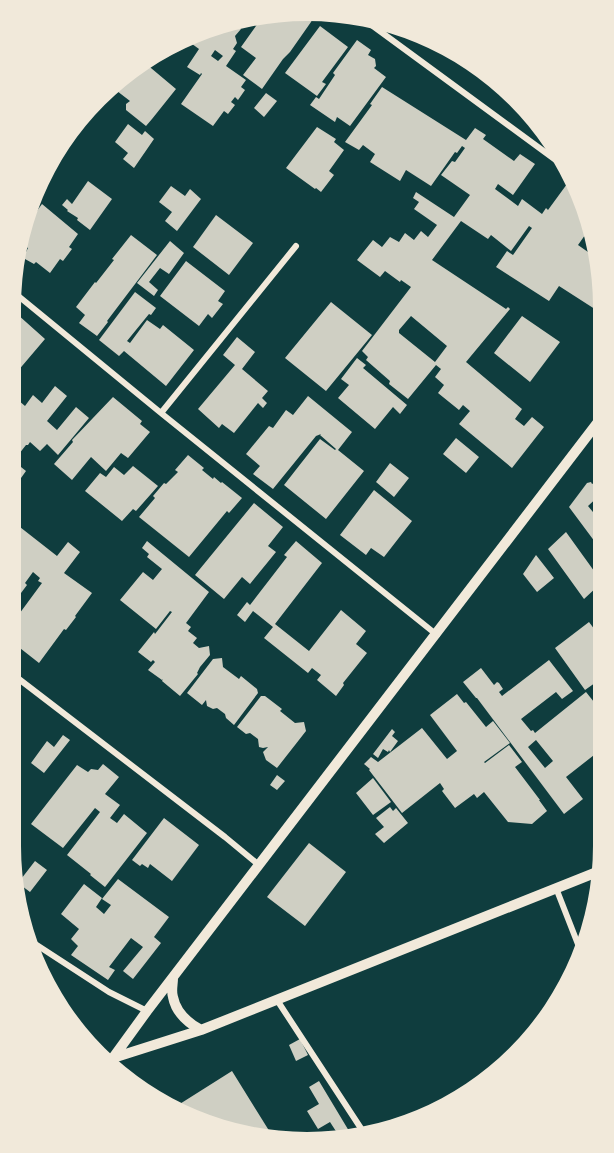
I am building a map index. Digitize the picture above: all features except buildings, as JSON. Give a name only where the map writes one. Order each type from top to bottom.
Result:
[{"type":"street","points":[[379,30],[550,156]]},
{"type":"street","points":[[161,413],[296,246]]},
{"type":"street","points":[[21,299],[437,635]]},
{"type":"street","points":[[114,1057],[593,430]]},
{"type":"street","points":[[21,681],[225,837],[259,866]]},
{"type":"street","points":[[116,1058],[201,1030],[591,874]]},
{"type":"street","points":[[556,888],[577,941]]},
{"type":"street","points":[[40,947],[109,992],[147,1011]]},
{"type":"street","points":[[173,977],[172,997],[179,1012],[189,1023],[201,1030]]},
{"type":"street","points":[[277,1000],[360,1127]]}]
